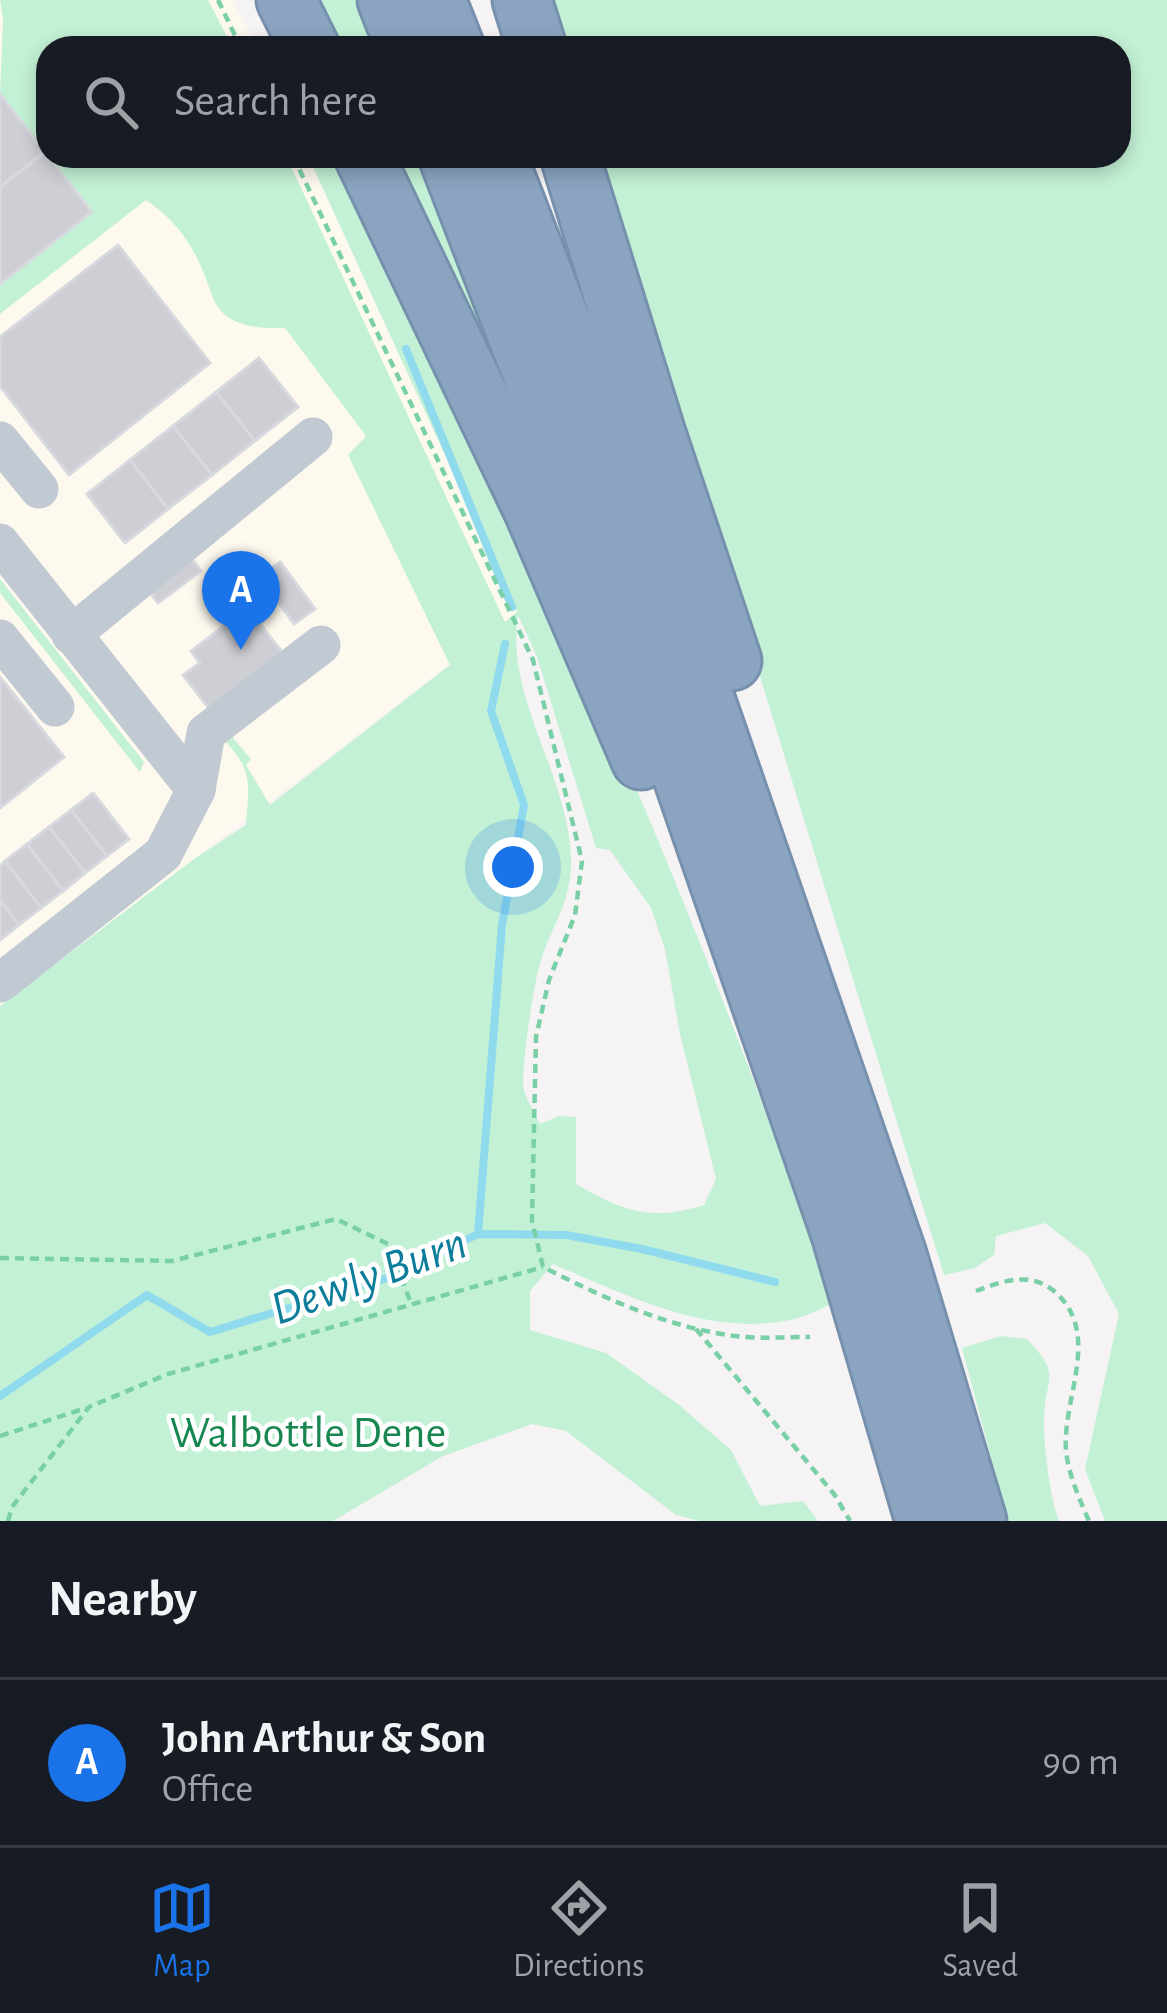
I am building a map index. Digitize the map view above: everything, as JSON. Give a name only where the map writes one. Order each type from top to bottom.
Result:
[{"type":"highway","points":[[286,0],[304,36]]},
{"type":"highway","points":[[387,0],[401,36]]},
{"type":"highway","points":[[436,0],[450,36]]},
{"type":"highway","points":[[522,0],[533,36]]},
{"type":"highway","points":[[370,168],[534,511],[841,1234]]},
{"type":"highway","points":[[453,168],[642,659],[841,1234],[926,1521]]},
{"type":"highway","points":[[502,168],[686,644],[897,1255],[976,1521]]},
{"type":"highway","points":[[574,168],[663,456],[812,899],[897,1255]]},
{"type":"street","points":[[71,635],[313,437]]},
{"type":"street","points":[[0,441],[39,489]]},
{"type":"street","points":[[0,543],[196,790]]},
{"type":"street","points":[[0,639],[55,707]]},
{"type":"street","points":[[0,983],[163,854],[196,790],[206,733],[321,645]]},
{"type":"path","points":[[218,0],[235,36]]},
{"type":"path","points":[[299,168],[533,659],[582,861],[575,915],[549,980],[536,1037],[532,1221],[543,1267],[609,1301],[695,1328],[736,1336],[810,1337]]},
{"type":"path","points":[[0,1258],[172,1261],[336,1219],[388,1244],[412,1305]]},
{"type":"path","points":[[0,1436],[89,1407],[168,1374],[543,1267]]},
{"type":"path","points":[[976,1291],[1011,1278],[1046,1285],[1067,1303],[1077,1332],[1078,1359],[1066,1450],[1089,1521]]},
{"type":"path","points":[[695,1328],[834,1494],[850,1521]]},
{"type":"path","points":[[8,1521],[12,1507],[89,1407]]},
{"type":"shaded area","points":[[0,0],[232,0],[252,36],[36,36],[36,168],[313,168],[517,613],[0,1007]]},
{"type":"green space","points":[[0,0],[208,0],[227,36],[36,36],[36,140],[0,94]]},
{"type":"green space","points":[[304,0],[361,0],[375,36],[321,36]]},
{"type":"green space","points":[[551,0],[1167,0],[1167,1521],[1105,1521],[1085,1469],[1119,1314],[1088,1256],[1045,1223],[996,1236],[994,1255],[975,1268],[944,1275],[604,168],[1131,168],[1131,36],[562,36]]},
{"type":"green space","name":"Walbottle Dene","points":[[58,168],[292,168],[505,622],[517,612],[314,168],[353,168],[530,545],[621,753],[748,1065],[834,1303],[790,1320],[729,1323],[668,1310],[553,1264],[530,1291],[530,1330],[606,1353],[678,1404],[731,1450],[760,1506],[803,1501],[818,1521],[700,1521],[676,1515],[566,1431],[532,1424],[443,1456],[333,1521],[0,1521],[0,1006],[246,825],[247,778],[221,737],[228,732],[251,759],[246,765],[270,805],[450,665],[348,455],[366,436],[285,328],[243,324],[221,311],[188,243],[156,207],[146,200],[0,314],[0,284],[92,212]],"holes":[[[518,615],[537,657],[596,848],[610,850],[651,908],[665,949],[680,1034],[716,1179],[704,1205],[668,1213],[637,1211],[576,1184],[576,1117],[559,1116],[540,1124],[524,1090],[536,981],[568,889],[571,857],[560,796],[520,676]]]},
{"type":"green space","points":[[387,168],[428,168],[566,520]]},
{"type":"green space","points":[[0,579],[144,762],[140,772],[0,593]]},
{"type":"green space","points":[[1001,1336],[1027,1339],[1048,1369],[1045,1440],[1059,1521],[1008,1521],[962,1348]]},
{"type":"building","points":[[0,94],[36,140],[36,159],[0,187]]},
{"type":"building","points":[[36,159],[36,168],[58,168],[92,212],[0,284],[0,187]]},
{"type":"building","points":[[118,245],[210,363],[69,475],[0,386],[0,337]]},
{"type":"building","points":[[259,358],[298,407],[255,441],[216,392]]},
{"type":"building","points":[[216,392],[255,441],[212,475],[173,426]]},
{"type":"building","points":[[173,426],[212,475],[168,509],[130,460]]},
{"type":"building","points":[[130,460],[168,509],[125,543],[87,494]]},
{"type":"building","points":[[189,555],[201,571],[158,603],[146,587]]},
{"type":"building","points":[[280,562],[315,609],[294,624],[260,577]]},
{"type":"building","points":[[247,608],[283,653],[210,710],[183,675],[200,663],[191,651]]},
{"type":"building","points":[[0,677],[64,757],[0,808]]},
{"type":"building","points":[[93,793],[129,839],[107,856],[71,810]]},
{"type":"building","points":[[71,810],[107,856],[85,873],[49,827]]},
{"type":"building","points":[[49,827],[85,873],[63,891],[27,844]]},
{"type":"building","points":[[27,844],[63,891],[41,908],[5,861]]},
{"type":"building","points":[[5,861],[41,908],[19,925],[0,900],[0,866]]},
{"type":"building","points":[[0,900],[19,925],[0,940]]},
{"type":"waterway","points":[[406,349],[512,607]]},
{"type":"waterway","points":[[478,1234],[502,925],[524,805],[491,711],[505,644]]},
{"type":"waterway","name":"Dewly Burn","points":[[0,1396],[147,1295],[210,1332],[387,1278],[478,1234],[566,1235],[775,1282]]},
{"type":"place","name":"John Arthur & Son","points":[[241,650]]}]
